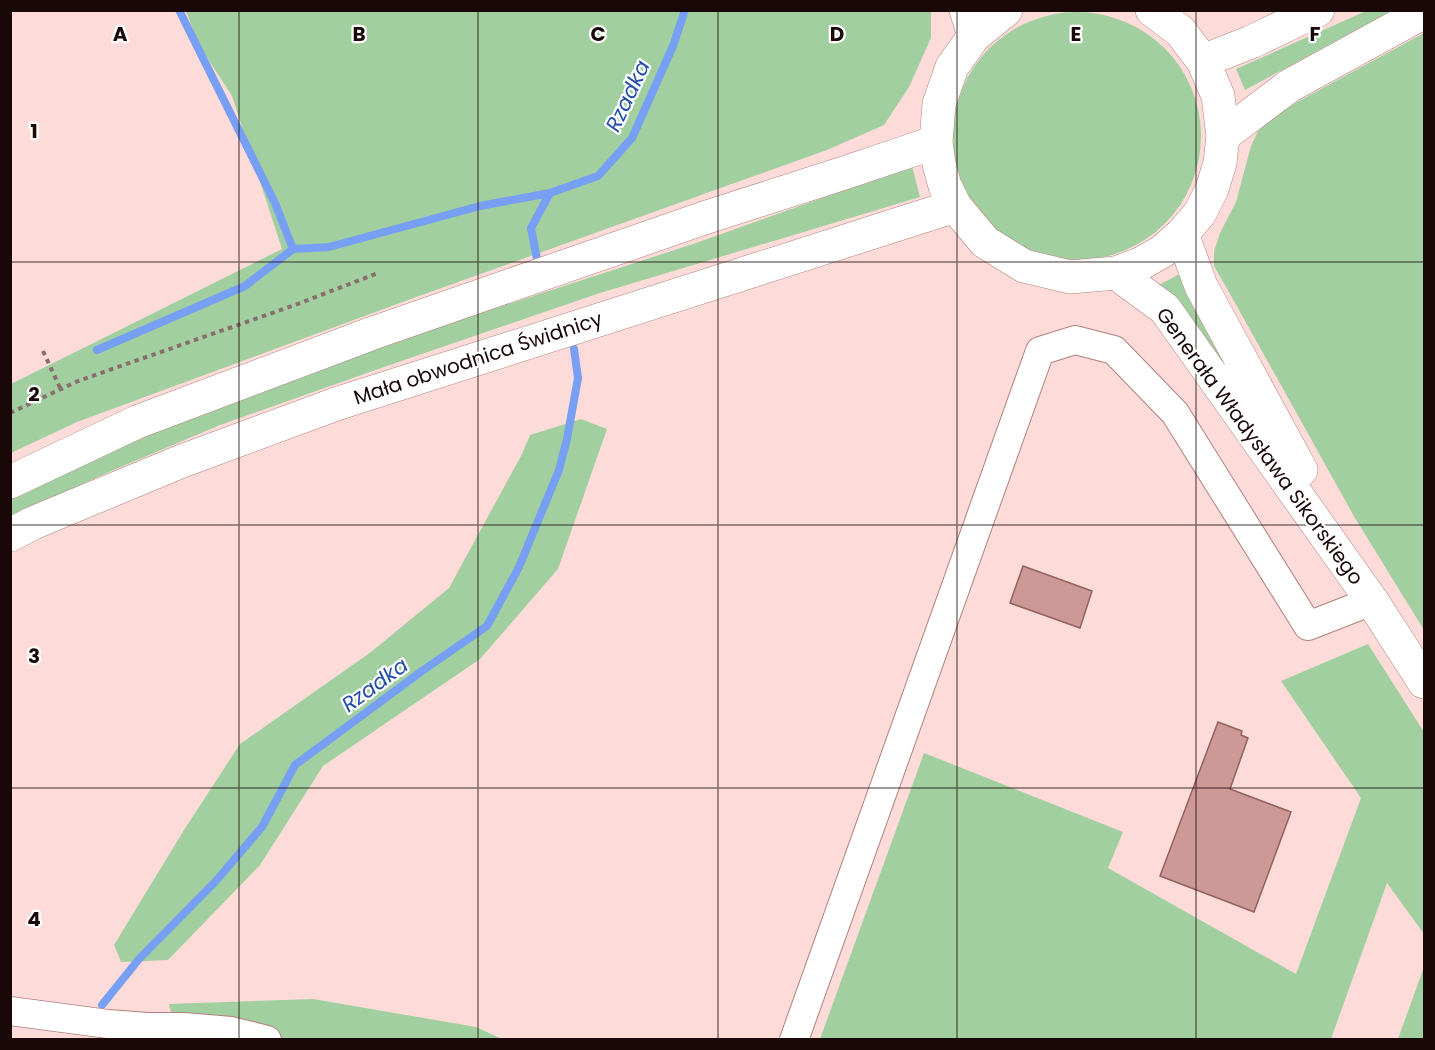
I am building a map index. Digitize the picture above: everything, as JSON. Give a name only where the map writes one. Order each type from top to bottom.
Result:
[{"type":"main road","points":[[1006,10],[970,23],[939,104],[936,142],[939,164],[945,186],[955,206],[985,242],[1024,266],[1070,277],[1116,273],[1140,264],[1162,251],[1182,234],[1200,213],[1212,189],[1220,163],[1223,136],[1218,96],[1203,61],[1180,31],[1152,10]]},
{"type":"main road","points":[[1203,61],[1251,42],[1318,10]]},
{"type":"main road","points":[[1223,136],[1290,86],[1425,12]]},
{"type":"main road","points":[[10,482],[137,422],[373,333],[704,218],[936,142]]},
{"type":"main road","name":"Mała obwodnica Świdnicy","points":[[10,535],[33,523],[182,461],[336,404],[955,206]]},
{"type":"main road","name":"Generała Władysława Sikorskiego","points":[[1182,234],[1201,286],[1372,601]]},
{"type":"main road","name":"Generała Władysława Sikorskiego","points":[[1116,273],[1165,309],[1372,601],[1425,682]]},
{"type":"street","points":[[794,1040],[1040,351],[1074,340],[1114,350],[1175,413],[1308,626],[1372,601]]},
{"type":"street","points":[[10,1011],[108,1024],[231,1031],[267,1040]]},
{"type":"path","points":[[10,413],[78,381],[295,305],[378,273]]},
{"type":"path","points":[[43,351],[61,390]]},
{"type":"green space","points":[[931,10],[931,38],[909,87],[884,125],[827,150],[419,296],[77,422],[11,453],[11,384],[282,249],[232,96],[199,45],[186,11]]},
{"type":"green space","points":[[1366,11],[1392,11],[1245,90],[1236,69]]},
{"type":"green space","points":[[1077,12],[1101,15],[1124,22],[1146,33],[1164,49],[1180,67],[1191,89],[1198,112],[1201,136],[1198,160],[1191,183],[1180,205],[1164,223],[1146,239],[1124,250],[1101,257],[1077,260],[1053,257],[1030,250],[1008,239],[990,223],[974,205],[963,183],[956,160],[953,136],[956,112],[963,89],[974,67],[990,49],[1008,33],[1030,22],[1053,15]]},
{"type":"green space","points":[[1424,33],[1424,630],[1355,518],[1214,266],[1214,251],[1220,233],[1236,202],[1251,146],[1258,131],[1275,114]]},
{"type":"green space","points":[[912,166],[920,197],[600,293],[384,367],[220,425],[11,516],[11,498],[95,457],[262,389],[463,319],[699,242]]},
{"type":"green space","points":[[1185,271],[1267,423],[1159,285]]},
{"type":"green space","points":[[581,419],[607,429],[558,569],[480,659],[323,766],[260,865],[168,960],[121,962],[114,945],[240,744],[371,652],[449,588],[522,454],[530,435]]},
{"type":"green space","points":[[1368,644],[1424,732],[1424,934],[1387,883],[1331,1039],[820,1039],[924,753],[1123,832],[1108,868],[1296,974],[1361,798],[1281,681]]},
{"type":"green space","points":[[1424,967],[1424,1039],[1398,1039]]},
{"type":"green space","points":[[313,999],[476,1027],[502,1039],[177,1039],[169,1004]]},
{"type":"building","points":[[1023,566],[1092,591],[1080,628],[1010,603]]},
{"type":"building","points":[[1218,722],[1242,731],[1241,735],[1248,738],[1230,789],[1291,812],[1254,912],[1160,876]]},
{"type":"waterway","points":[[179,10],[275,203],[293,249]]},
{"type":"waterway","points":[[97,350],[245,286],[293,249],[329,247],[480,206],[550,193],[598,176],[632,138],[673,46],[685,10]]},
{"type":"waterway","name":"Rzadka","points":[[537,259],[531,228],[550,193]]},
{"type":"waterway","name":"Rzadka","points":[[102,1005],[139,959],[215,882],[262,827],[295,765],[487,626],[519,567],[559,470],[578,378],[574,349]]}]
